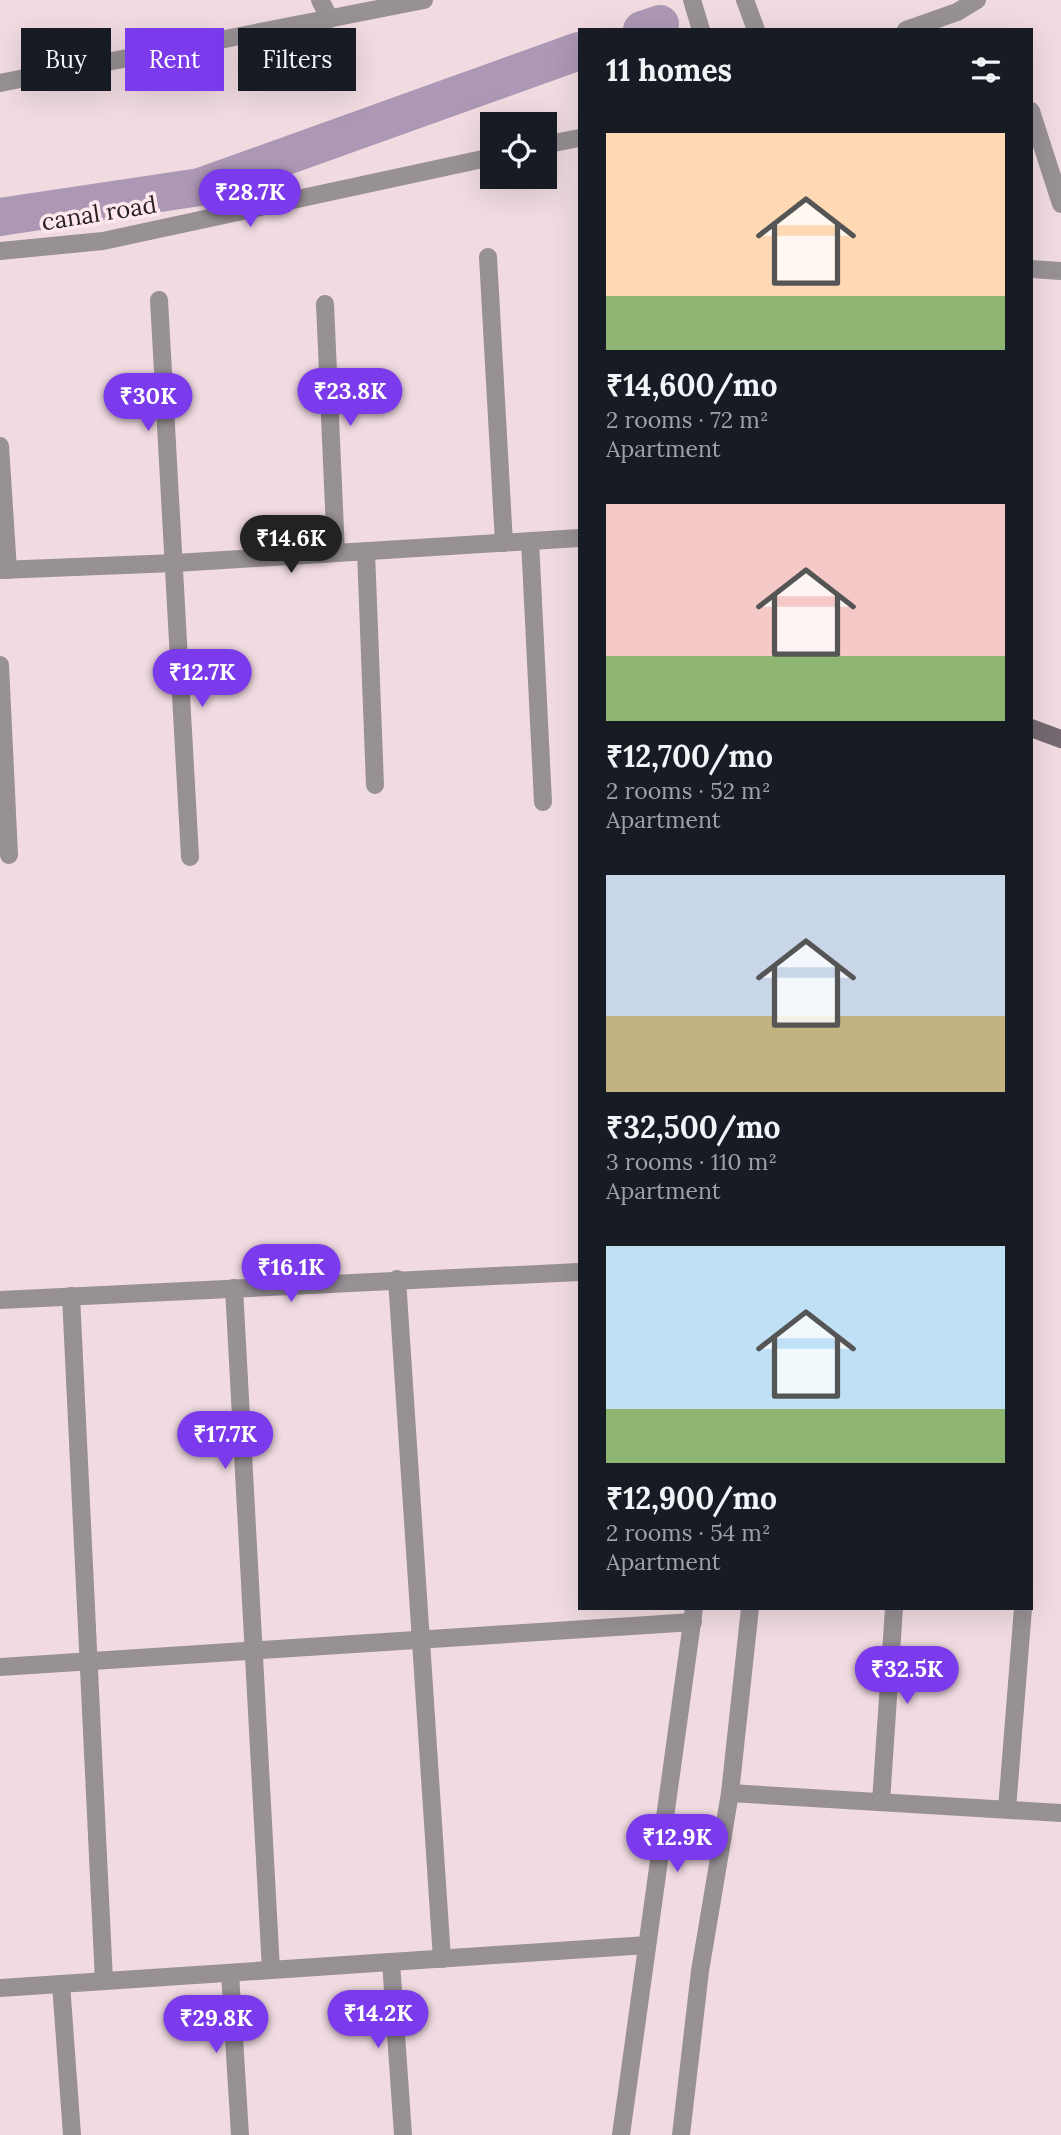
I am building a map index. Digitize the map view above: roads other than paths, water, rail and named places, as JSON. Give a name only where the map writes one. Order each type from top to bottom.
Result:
[{"type":"main road","points":[[1033,729],[1061,739]]},
{"type":"street","points":[[320,0],[330,19]]},
{"type":"street","points":[[0,83],[424,0]]},
{"type":"street","points":[[692,0],[700,28]]},
{"type":"street","points":[[745,0],[755,28]]},
{"type":"street","points":[[912,28],[957,12],[977,0]]},
{"type":"street","points":[[1033,117],[1061,204]]},
{"type":"street","points":[[557,142],[578,138]]},
{"type":"street","name":"canal road","points":[[0,251],[103,241],[480,160]]},
{"type":"street","points":[[488,257],[504,543]]},
{"type":"street","points":[[1033,269],[1061,271]]},
{"type":"street","points":[[159,300],[190,857]]},
{"type":"street","points":[[325,304],[336,553]]},
{"type":"street","points":[[0,446],[4,570],[175,563],[578,538]]},
{"type":"street","points":[[530,541],[543,802]]},
{"type":"street","points":[[366,551],[375,785]]},
{"type":"street","points":[[0,665],[9,855]]},
{"type":"street","points":[[0,1300],[578,1272]]},
{"type":"street","points":[[397,1279],[442,1959]]},
{"type":"street","points":[[234,1288],[271,1970]]},
{"type":"street","points":[[71,1296],[104,1981]]},
{"type":"street","points":[[681,2135],[700,1971],[730,1793],[750,1610]]},
{"type":"street","points":[[881,1802],[894,1610]]},
{"type":"street","points":[[1007,1809],[1023,1610]]},
{"type":"street","points":[[0,1667],[420,1639],[694,1615],[621,2135]]},
{"type":"street","points":[[730,1793],[1061,1813]]},
{"type":"street","points":[[0,1988],[647,1945]]},
{"type":"street","points":[[391,1962],[403,2135]]},
{"type":"street","points":[[230,1973],[240,2135]]},
{"type":"street","points":[[61,1984],[72,2135]]},
{"type":"waterway","points":[[648,28],[660,24]]},
{"type":"waterway","points":[[0,217],[200,187],[578,51]]}]
